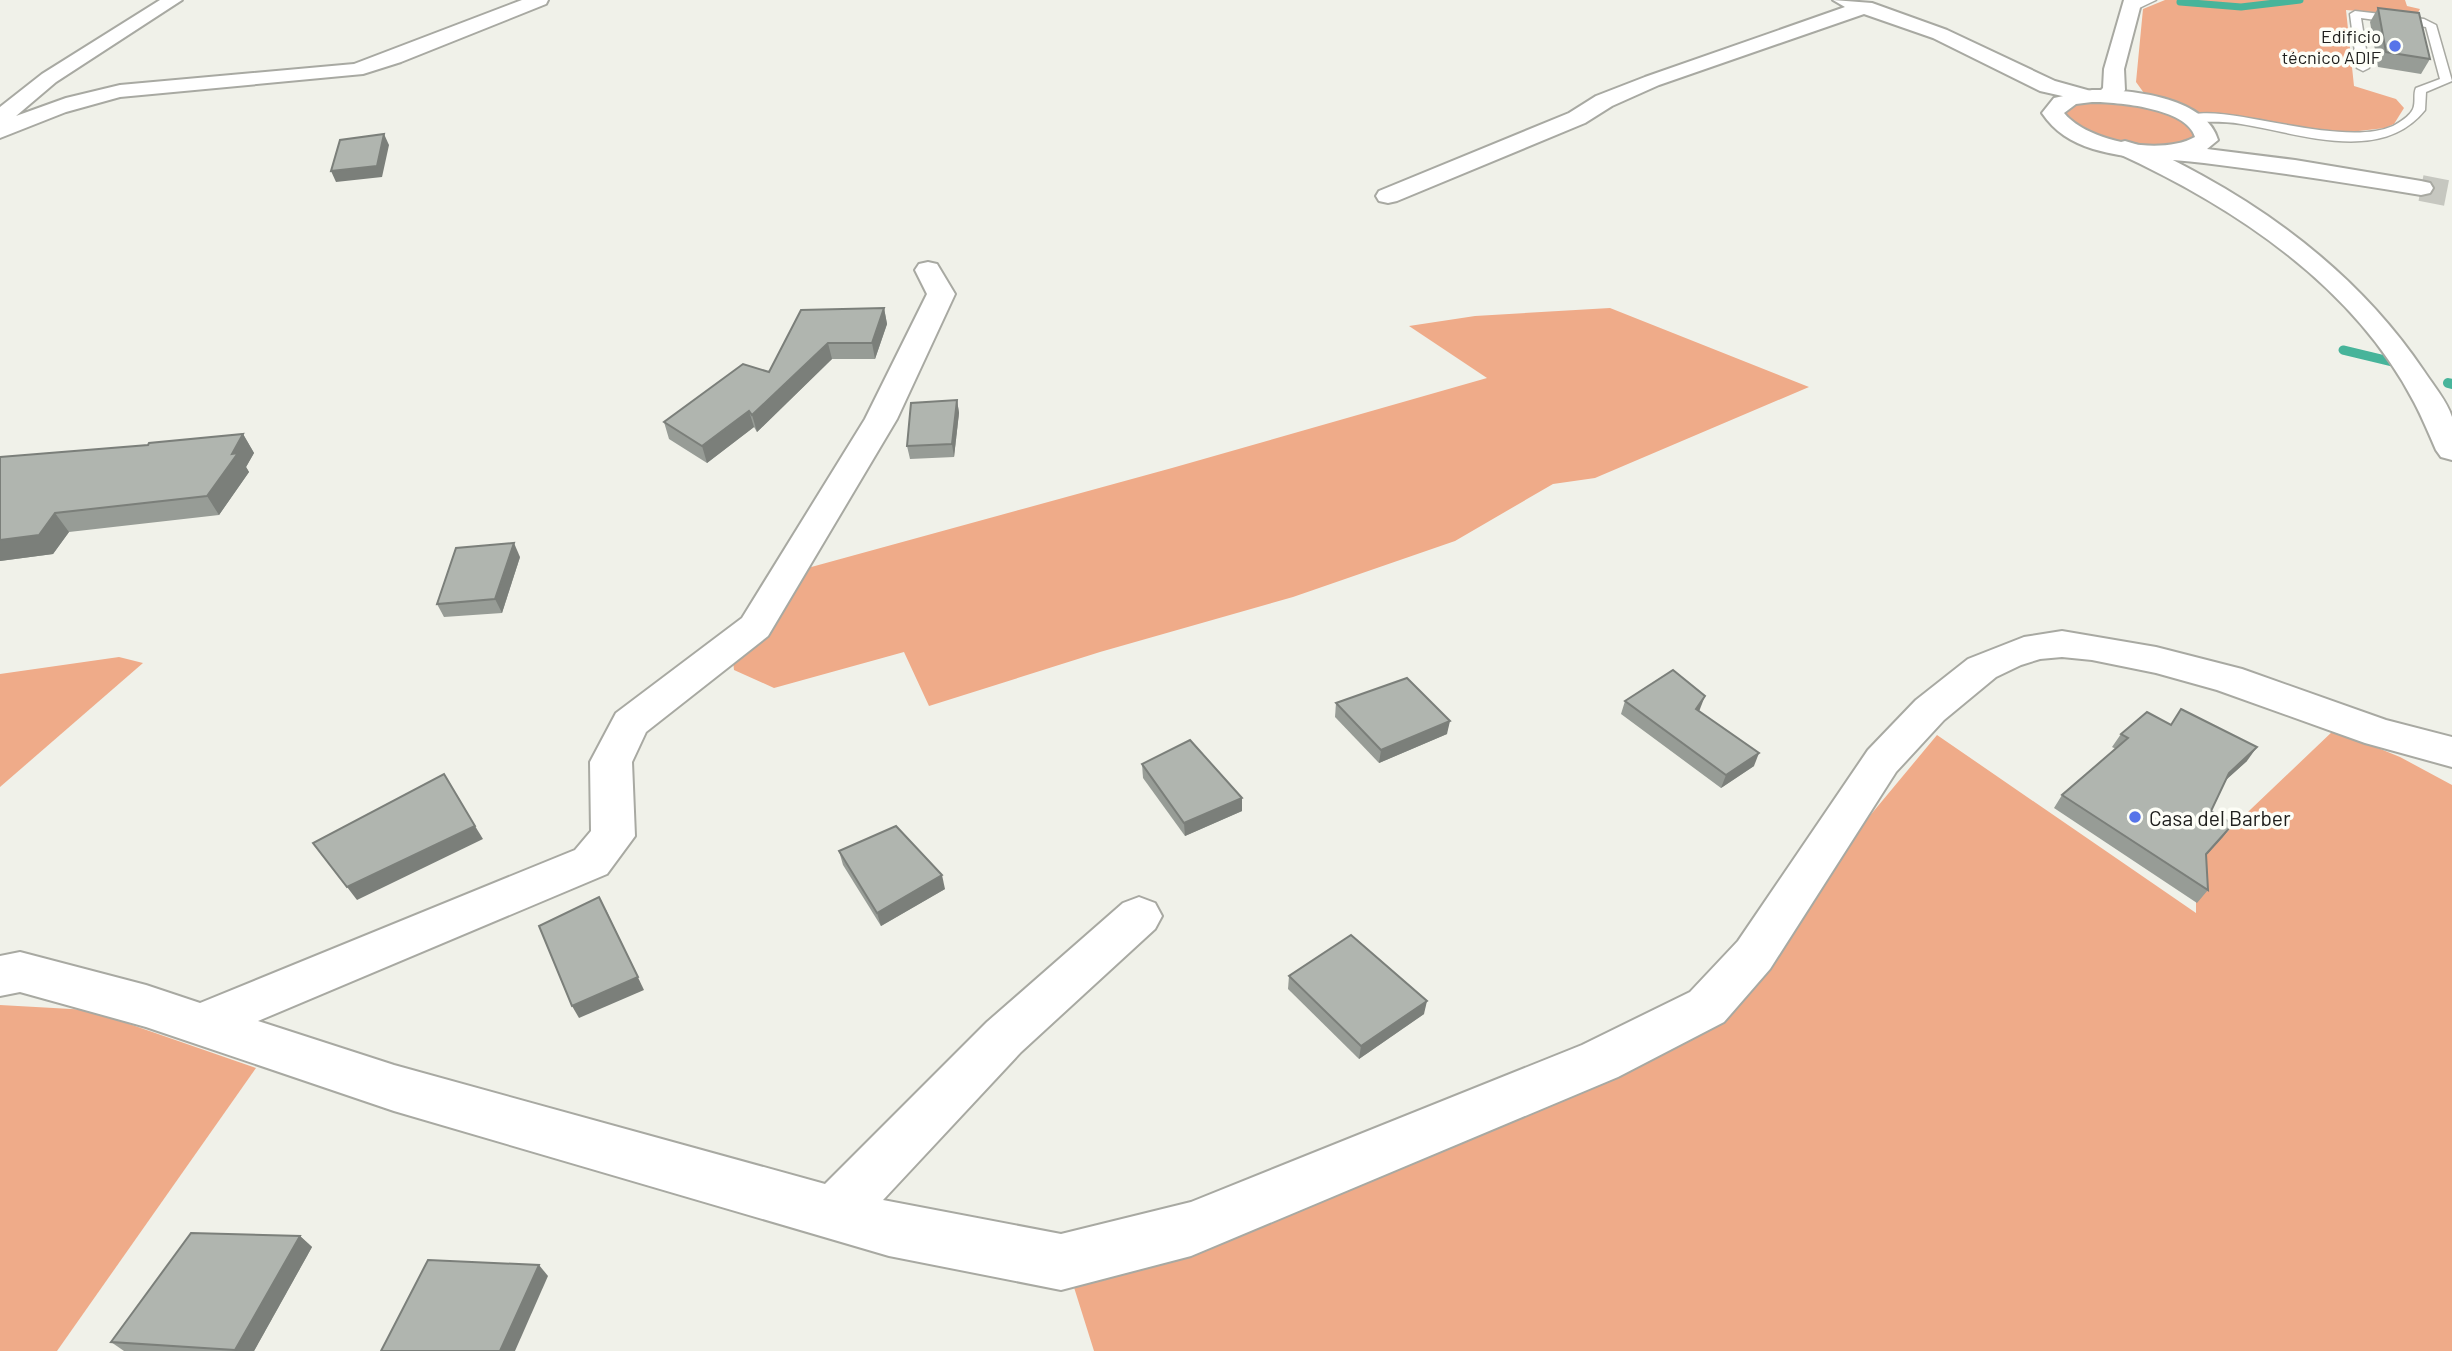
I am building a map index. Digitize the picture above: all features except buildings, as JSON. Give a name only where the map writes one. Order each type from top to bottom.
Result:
[{"type":"street","points":[[0,118],[49,78],[173,0]]},
{"type":"street","points":[[0,131],[47,110],[120,91],[356,70],[394,58],[539,0]]},
{"type":"street","points":[[1842,0],[1940,34],[2058,90],[2103,90],[2192,118],[2207,133],[2207,140]]},
{"type":"street","points":[[2103,90],[2132,4]]},
{"type":"street","points":[[1388,196],[1565,124],[1604,101],[1652,81],[1865,7]]},
{"type":"street","points":[[2027,76],[2055,107]]},
{"type":"street","points":[[2103,90],[2062,102],[2055,107],[2053,113],[2056,120],[2064,127],[2095,141],[2153,159],[2210,189],[2286,241],[2330,278],[2400,359],[2425,396],[2452,450]]},
{"type":"street","points":[[2174,152],[2190,150],[2207,140]]},
{"type":"street","points":[[2207,140],[2248,156],[2295,167]]},
{"type":"street","points":[[2125,149],[2174,152],[2295,167],[2421,188]]},
{"type":"street","points":[[2174,152],[2187,164],[2278,224],[2351,289],[2410,356],[2452,425]]},
{"type":"street","points":[[203,1024],[269,994],[591,862],[613,836],[611,762],[630,723],[755,626],[881,419],[941,294],[928,270]]},
{"type":"street","points":[[0,976],[20,972],[203,1024],[394,1088],[889,1229],[1061,1262],[1191,1230],[1601,1061],[1707,1007],[1754,955],[1882,761],[1930,710],[1982,668],[2037,646],[2092,647],[2168,663],[2228,679],[2379,733],[2452,752]]},
{"type":"street","points":[[2379,733],[2452,769]]},
{"type":"street","points":[[834,1213],[1004,1037],[1139,916]]},
{"type":"lane","points":[[2132,4],[2151,0]]},
{"type":"lane","points":[[2192,118],[2237,120],[2307,134],[2365,136],[2389,132],[2404,125],[2419,110],[2420,90],[2446,81],[2431,24],[2424,22],[2355,14],[2363,68]]},
{"type":"shaded area","points":[[2165,0],[2405,0],[2407,6],[2420,9],[2416,16],[2346,10],[2354,86],[2396,99],[2404,108],[2394,124],[2385,128],[2341,133],[2193,117],[2149,100],[2136,82],[2143,9]]},
{"type":"shaded area","points":[[2081,99],[2156,106],[2202,132],[2188,147],[2122,146],[2063,122],[2061,108]]},
{"type":"shaded area","points":[[1610,308],[1809,387],[1595,478],[1553,484],[1455,541],[1293,597],[1100,652],[929,706],[904,652],[774,688],[734,670],[732,652],[804,569],[1487,378],[1409,326],[1475,316]]},
{"type":"shaded area","points":[[119,657],[143,663],[0,787],[0,674]]},
{"type":"shaded area","points":[[2334,730],[2400,757],[2452,785],[2452,1351],[1094,1351],[1072,1281],[1571,1073],[1754,955],[1937,735],[2196,913],[2196,867],[2229,830]]},
{"type":"shaded area","points":[[0,1005],[89,1010],[256,1068],[57,1351],[0,1351]]},
{"type":"waterway","points":[[2180,2],[2241,7],[2300,0]]},
{"type":"waterway","points":[[2343,350],[2393,362]]},
{"type":"waterway","points":[[2448,383],[2452,384]]},
{"type":"tunnel","points":[[2421,188],[2452,194]]},
{"type":"place","name":"Edificio técnico ADIF","points":[[2395,46]]},
{"type":"place","name":"Casa del Barber","points":[[2135,817]]}]
